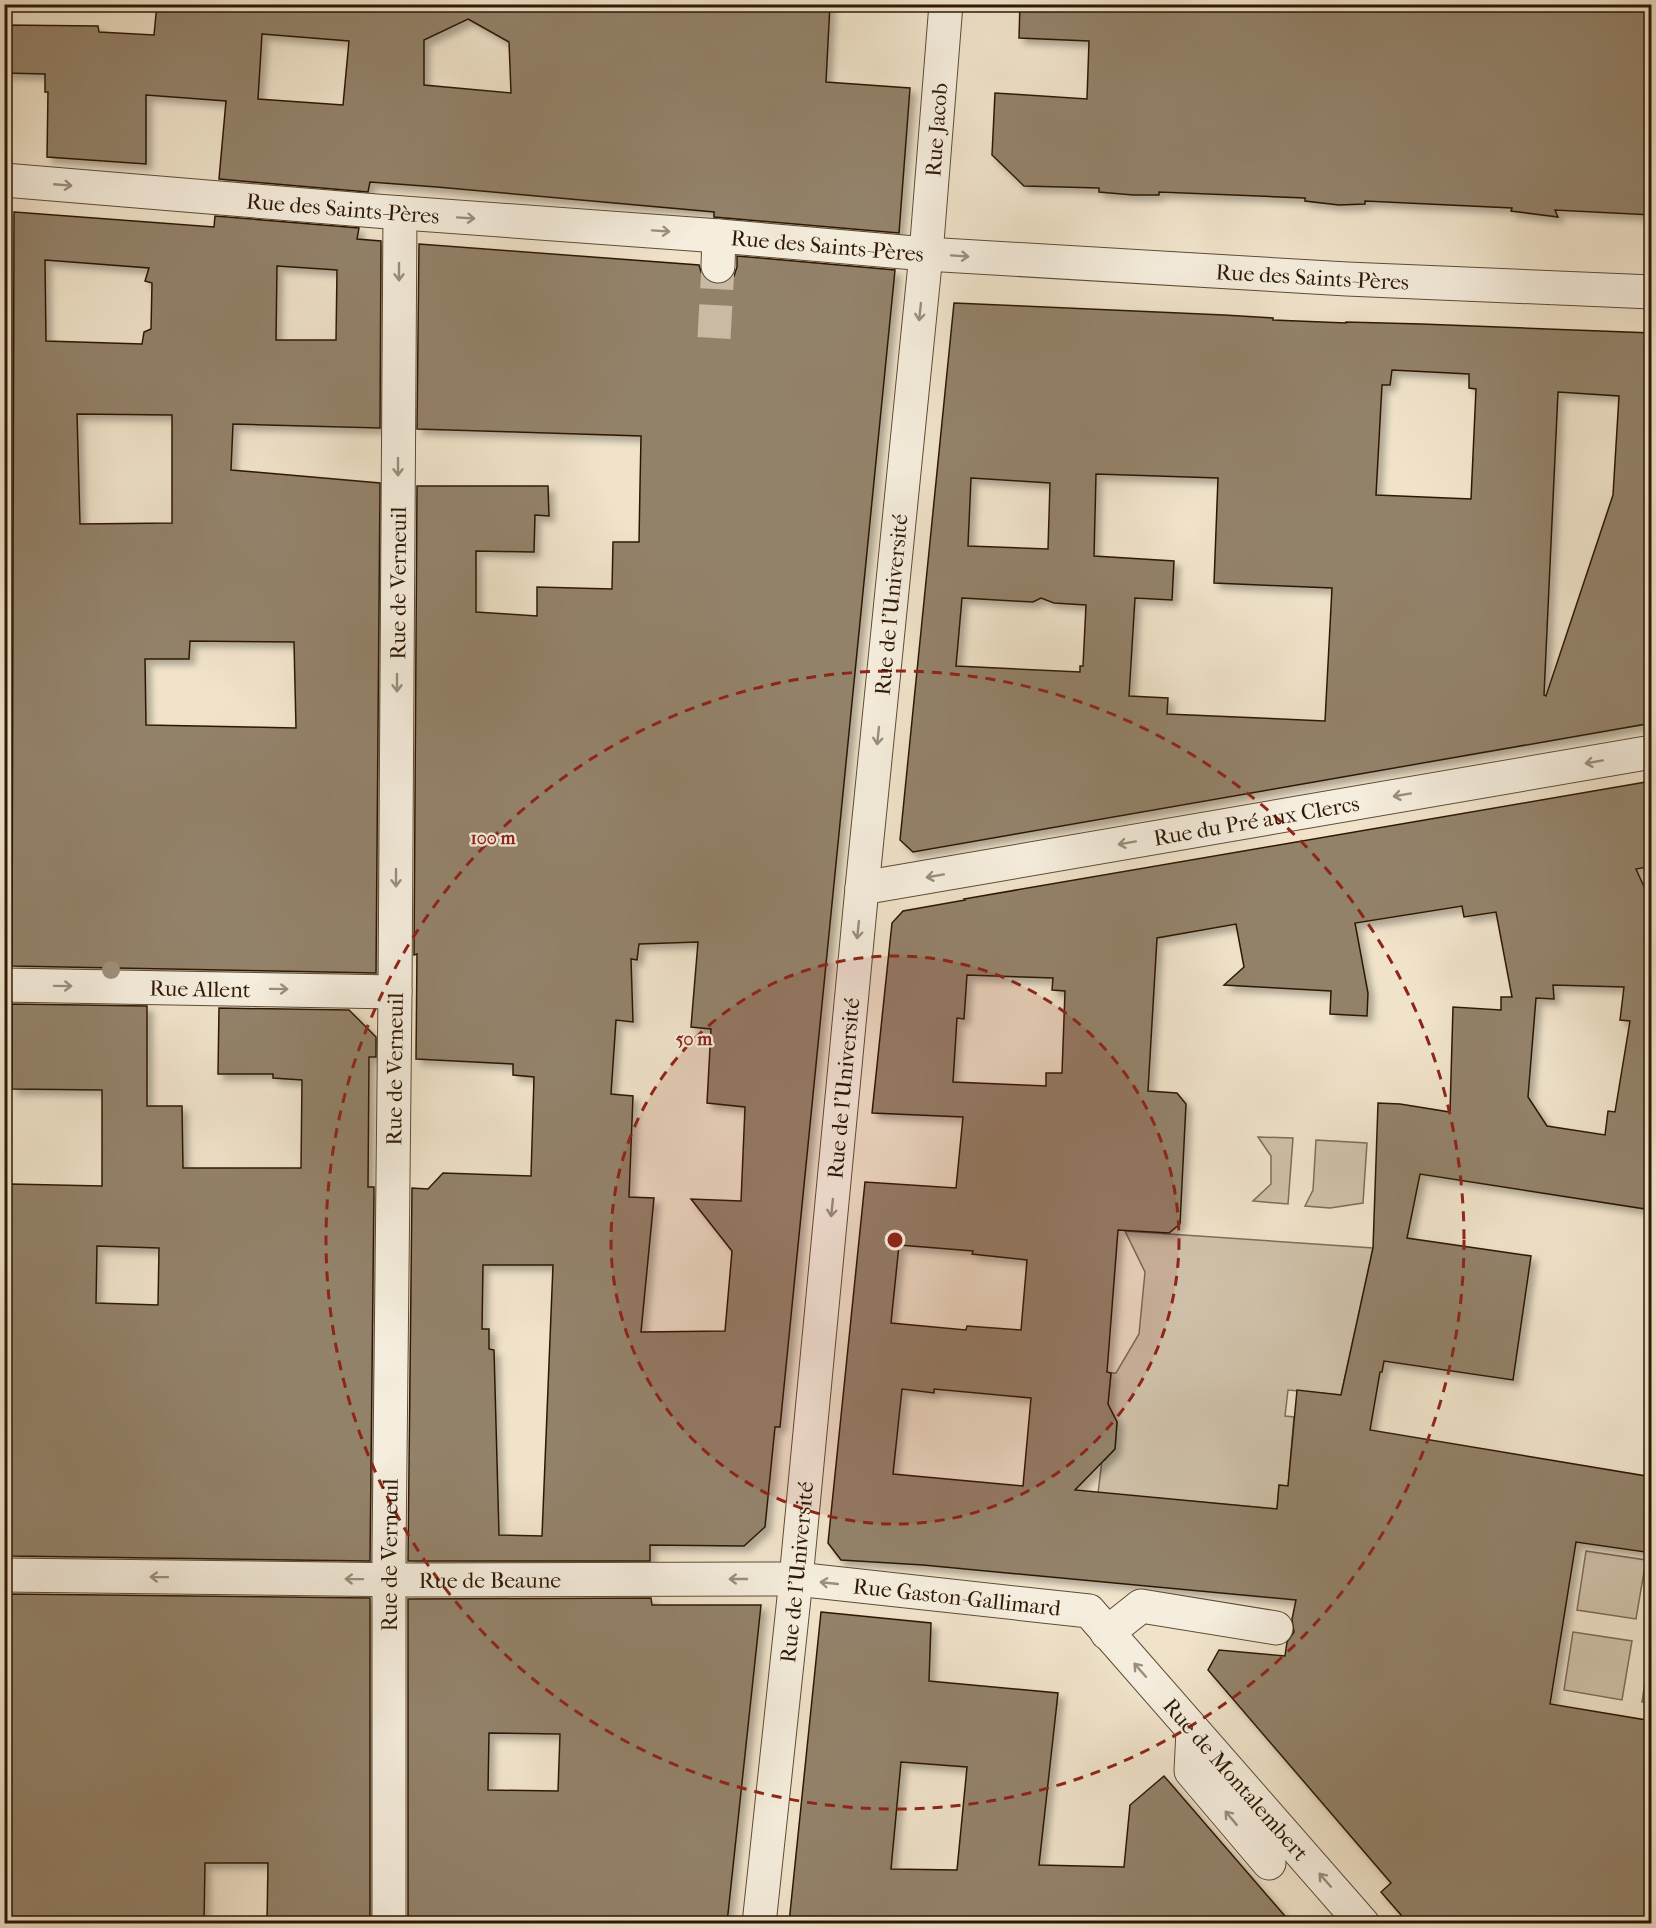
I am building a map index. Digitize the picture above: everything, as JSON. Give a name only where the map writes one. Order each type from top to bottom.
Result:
[{"type":"street","name":"Rue Jacob","points":[[926,254],[946,4]]},
{"type":"street","name":"Rue des Saints-Pères","points":[[4,180],[400,213],[718,251],[926,254],[1347,279],[1652,292]]},
{"type":"street","name":"Rue de Verneuil","points":[[389,1923],[400,213]]},
{"type":"street","name":"Rue de l'Université","points":[[759,1923],[796,1579],[926,254]]},
{"type":"street","name":"Rue du Pré aux Clercs","points":[[862,888],[1652,752]]},
{"type":"street","name":"Rue Allent","points":[[4,985],[395,992]]},
{"type":"street","name":"Rue de Beaune","points":[[4,1575],[390,1579],[796,1579]]},
{"type":"street","name":"Rue Gaston-Gallimard","points":[[796,1579],[1089,1611],[1107,1632]]},
{"type":"street","points":[[1107,1632],[1141,1606],[1276,1628]]},
{"type":"street","name":"Rue de Montalembert","points":[[1107,1632],[1364,1923]]},
{"type":"street","points":[[1193,1730],[1191,1771],[1269,1863]]},
{"type":"shaded area","points":[[1258,1137],[1293,1138],[1288,1204],[1253,1201],[1271,1184],[1271,1156]]},
{"type":"shaded area","points":[[1316,1140],[1367,1143],[1363,1203],[1330,1208],[1305,1206],[1313,1190]]},
{"type":"shaded area","points":[[1125,1231],[1373,1248],[1341,1395],[1288,1390],[1285,1416],[1294,1417],[1288,1486],[1279,1485],[1277,1509],[1098,1493],[1102,1460],[1105,1460],[1115,1449],[1117,1422],[1110,1409],[1107,1409],[1111,1373],[1116,1373],[1139,1334],[1145,1272]]},
{"type":"shaded area","points":[[1586,1551],[1646,1560],[1636,1619],[1577,1610]]},
{"type":"shaded area","points":[[1573,1632],[1632,1641],[1622,1700],[1564,1690]]},
{"type":"shaded area","points":[[1652,1644],[1651,1704],[1642,1702]]},
{"type":"building","points":[[157,4],[830,4],[826,82],[910,88],[899,233],[714,217],[714,212],[437,187],[370,182],[368,192],[219,179],[226,101],[146,95],[146,164],[47,157],[48,92],[45,92],[45,74],[4,73],[4,25],[98,26],[99,32],[154,35]],"holes":[[[468,19],[509,42],[511,93],[424,85],[424,40]],[[262,34],[349,41],[343,105],[258,99]]]},
{"type":"building","points":[[1020,4],[1652,4],[1652,215],[1555,210],[1558,217],[1511,211],[1512,208],[1365,201],[1365,204],[1339,205],[1305,201],[1305,198],[1159,192],[1159,195],[1133,195],[1099,192],[1099,188],[1024,186],[992,155],[995,93],[1087,99],[1089,41],[1019,38]]},
{"type":"building","points":[[14,212],[214,227],[215,216],[359,228],[357,239],[381,241],[380,428],[233,424],[231,470],[380,483],[376,973],[12,966]],"holes":[[[45,260],[149,268],[145,281],[152,283],[151,329],[144,332],[142,344],[46,341]],[[277,266],[337,270],[336,340],[276,340]],[[77,414],[172,415],[172,523],[80,524]],[[190,641],[294,642],[296,728],[146,725],[145,659],[189,659]]]},
{"type":"building","points":[[419,244],[699,265],[702,275],[708,282],[717,285],[726,283],[734,276],[737,256],[895,270],[780,1427],[775,1427],[765,1527],[744,1546],[650,1545],[650,1561],[408,1561],[412,1188],[428,1189],[443,1173],[531,1176],[534,1077],[513,1075],[513,1064],[416,1059],[417,954],[414,955],[417,486],[548,486],[549,516],[535,515],[534,552],[476,551],[476,612],[537,616],[537,587],[612,589],[613,542],[639,542],[641,436],[417,429]],"holes":[[[698,942],[691,1027],[711,1029],[707,1103],[745,1107],[741,1201],[691,1199],[732,1251],[725,1331],[641,1332],[654,1198],[629,1197],[633,1096],[611,1094],[616,1020],[633,1022],[631,959],[637,960],[639,944]],[[483,1265],[553,1265],[542,1536],[499,1535],[494,1350],[489,1349],[489,1329],[482,1329]]]},
{"type":"building","points":[[954,303],[1224,315],[1273,318],[1273,320],[1652,333],[1652,723],[913,852],[900,840]],"holes":[[[1392,370],[1469,374],[1469,388],[1476,389],[1471,499],[1376,495],[1382,385],[1390,385]],[[1558,392],[1619,396],[1613,495],[1546,696],[1544,695]],[[1096,474],[1218,478],[1214,583],[1332,588],[1325,721],[1167,714],[1168,698],[1129,696],[1135,598],[1172,600],[1174,561],[1094,556]],[[971,478],[1050,483],[1048,549],[968,546]],[[962,598],[1033,602],[1041,598],[1054,603],[1086,605],[1083,666],[1080,666],[1080,672],[956,666]]]},
{"type":"building","points":[[1652,781],[1652,866],[1636,869],[1651,902],[1649,922],[1652,922],[1652,1210],[1420,1174],[1407,1238],[1531,1256],[1513,1380],[1384,1361],[1370,1430],[1652,1477],[1652,1553],[1576,1542],[1550,1704],[1652,1721],[1652,1923],[1408,1923],[1381,1892],[1391,1883],[1208,1670],[1219,1650],[1285,1656],[1287,1642],[1294,1632],[1292,1619],[1296,1600],[923,1565],[841,1560],[828,1543],[865,1182],[956,1188],[963,1117],[872,1113],[892,923],[903,911]],"holes":[[[1462,906],[1464,917],[1496,912],[1512,997],[1501,997],[1501,1010],[1453,1007],[1450,1112],[1378,1103],[1373,1248],[1341,1395],[1297,1390],[1288,1486],[1279,1485],[1277,1509],[1075,1490],[1115,1449],[1117,1422],[1108,1404],[1111,1373],[1107,1372],[1118,1230],[1169,1233],[1180,1224],[1186,1104],[1177,1093],[1148,1091],[1157,938],[1236,924],[1244,967],[1224,985],[1331,991],[1330,1014],[1367,1016],[1368,993],[1355,923]],[[967,975],[1053,978],[1052,990],[1065,991],[1062,1073],[1046,1073],[1046,1086],[953,1082],[957,1018],[964,1019]],[[1553,985],[1624,987],[1620,1020],[1630,1021],[1615,1112],[1608,1111],[1605,1135],[1547,1126],[1528,1097],[1536,998],[1554,999]],[[899,1245],[973,1251],[972,1254],[1027,1260],[1021,1330],[967,1326],[966,1330],[891,1323]],[[902,1389],[934,1393],[934,1389],[1031,1398],[1023,1486],[893,1474]]]},
{"type":"building","points":[[12,1004],[147,1006],[147,1106],[182,1106],[183,1168],[301,1168],[302,1080],[273,1078],[273,1074],[218,1074],[219,1008],[349,1010],[376,1037],[376,1057],[369,1057],[368,1187],[374,1187],[370,1561],[11,1556],[11,1184],[102,1186],[102,1090],[12,1089]],"holes":[[[97,1246],[159,1248],[158,1305],[96,1303]]]},
{"type":"building","points":[[11,1594],[370,1598],[370,1923],[267,1923],[268,1863],[205,1863],[204,1923],[10,1923]]},
{"type":"building","points":[[651,1598],[652,1605],[761,1605],[727,1923],[408,1923],[408,1599]],"holes":[[[489,1733],[560,1734],[558,1791],[488,1790]]]},
{"type":"building","points":[[821,1612],[931,1623],[929,1681],[1058,1693],[1039,1865],[1124,1867],[1130,1805],[1164,1776],[1291,1923],[789,1923]],"holes":[[[901,1762],[967,1767],[957,1870],[891,1869]]]},
{"type":"tunnel","points":[[714,338],[718,266]]}]
